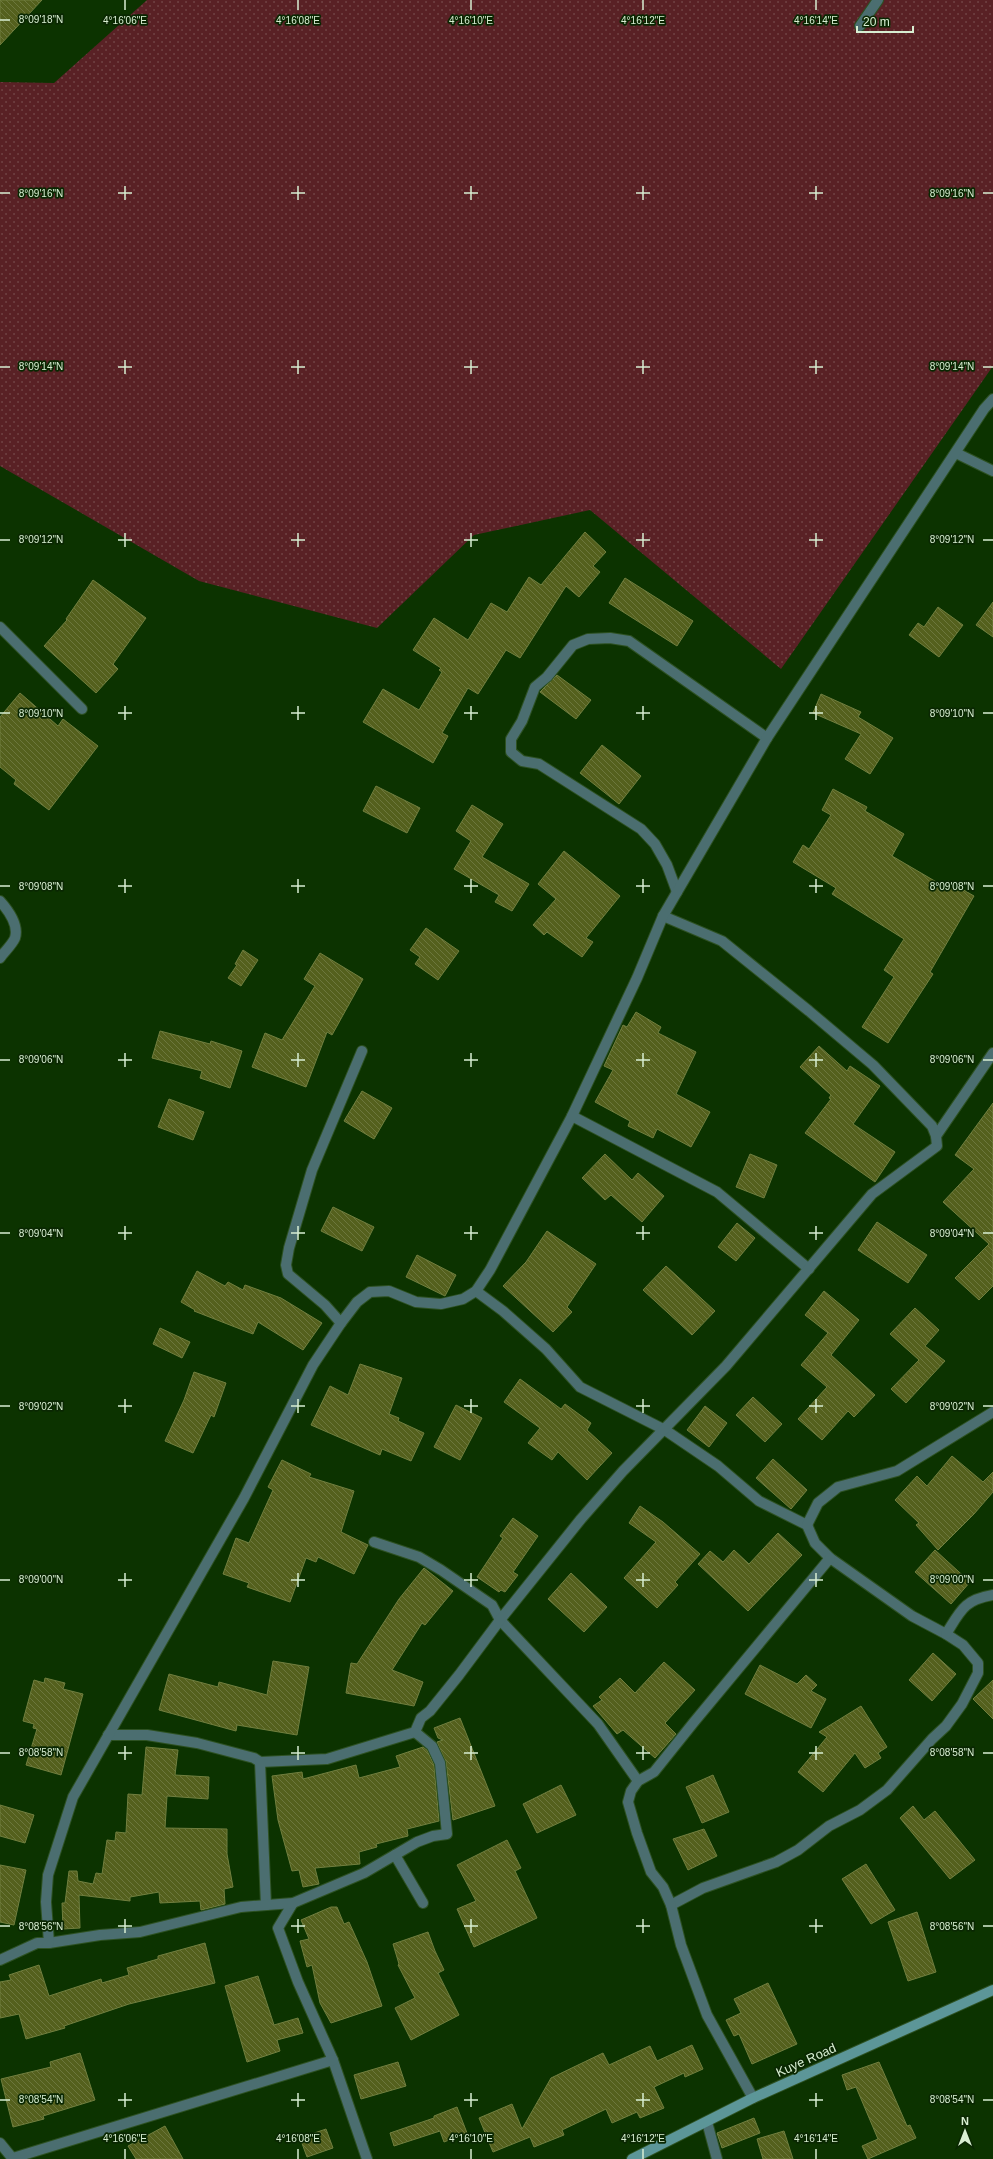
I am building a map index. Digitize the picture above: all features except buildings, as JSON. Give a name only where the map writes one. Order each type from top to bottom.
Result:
[{"type":"street","points":[[860,26],[878,0]]},
{"type":"street","points":[[49,1943],[46,1902],[48,1875],[73,1797],[244,1498],[313,1365],[357,1302],[370,1292],[389,1291],[416,1302],[441,1304],[463,1299],[476,1291],[498,1256],[572,1116],[637,978],[663,916],[767,738],[993,399]]},
{"type":"street","points":[[956,453],[993,471]]},
{"type":"street","points":[[0,626],[82,709]]},
{"type":"street","points":[[677,892],[656,844],[641,829],[539,764],[522,761],[511,752],[511,739],[522,721],[535,687],[547,677],[573,645],[588,639],[610,638],[629,641],[767,738]]},
{"type":"street","points":[[0,901],[9,912],[14,926],[15,937],[0,958]]},
{"type":"street","points":[[108,1735],[147,1735],[197,1743],[254,1758],[260,1762],[327,1759],[415,1732],[421,1718],[430,1711],[500,1620],[581,1519],[624,1471],[726,1366],[872,1194],[937,1146],[936,1136],[932,1126],[873,1065],[809,1011],[722,941],[663,916]]},
{"type":"street","points":[[341,1323],[325,1305],[288,1274],[286,1265],[289,1248],[312,1170],[362,1051]]},
{"type":"street","points":[[936,1136],[993,1053]]},
{"type":"street","points":[[572,1116],[717,1192],[809,1269]]},
{"type":"street","points":[[476,1291],[503,1311],[546,1350],[580,1387],[665,1430],[718,1466],[759,1501],[808,1525],[815,1543],[830,1558],[912,1616],[946,1634],[970,1652],[978,1663],[978,1673],[962,1704],[946,1726],[932,1739],[887,1790],[860,1810],[829,1826],[798,1850],[776,1862],[703,1888],[671,1905]]},
{"type":"street","points":[[808,1525],[818,1503],[838,1487],[897,1470],[993,1412]]},
{"type":"street","points":[[374,1542],[419,1557],[441,1570],[492,1605],[500,1620],[598,1724],[638,1781]]},
{"type":"street","points":[[753,2098],[707,2015],[681,1945],[671,1905],[663,1887],[651,1872],[630,1815],[628,1802],[631,1791],[638,1781],[654,1772],[830,1558]]},
{"type":"street","points":[[946,1634],[964,1606],[979,1598],[993,1595]]},
{"type":"street","points":[[0,1960],[37,1943],[49,1943],[100,1935],[140,1932],[218,1912],[266,1905],[293,1903],[364,1873],[422,1840],[447,1834],[440,1763],[432,1746],[415,1732]]},
{"type":"street","points":[[260,1762],[266,1905]]},
{"type":"street","points":[[395,1855],[423,1904]]},
{"type":"street","points":[[293,1903],[278,1928],[298,1982],[333,2060],[367,2159]]},
{"type":"street","name":"Kuye Road","points":[[632,2159],[753,2098],[993,1990]]},
{"type":"street","points":[[0,2144],[13,2159],[333,2060]]},
{"type":"street","points":[[707,2122],[717,2159]]},
{"type":"shaded area","points":[[147,0],[993,0],[993,366],[781,669],[590,510],[474,535],[377,628],[199,581],[0,466],[0,82],[54,83]]}]
